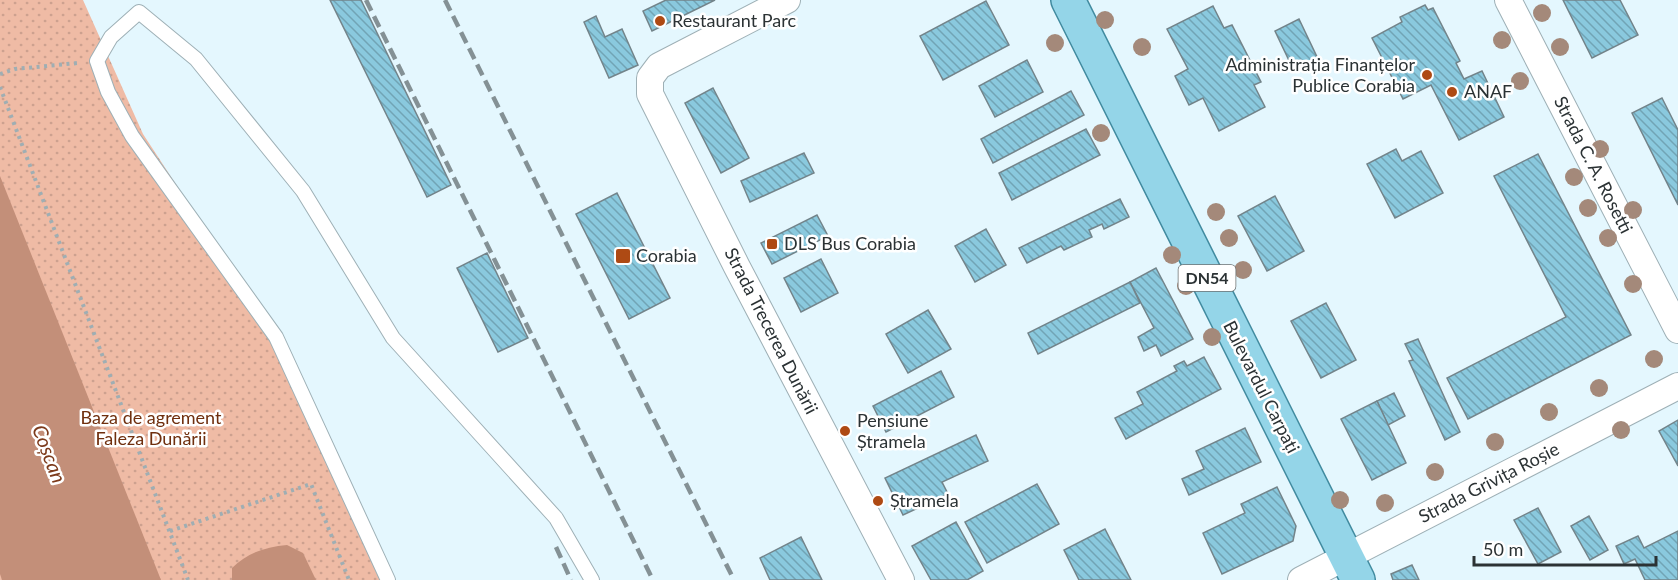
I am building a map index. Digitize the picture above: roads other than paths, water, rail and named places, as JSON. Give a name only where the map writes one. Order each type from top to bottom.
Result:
[{"type":"main road","name":"Bulevardul Carpați","points":[[1068,0],[1352,568]]},
{"type":"street","name":"Strada Trecerea Dunării","points":[[787,0],[659,66],[650,78],[650,94],[737,267],[901,580]]},
{"type":"street","name":"Strada C. A. Rosetti","points":[[1508,0],[1678,330]]},
{"type":"street","name":"Strada Grivița Roșie","points":[[1301,580],[1352,568],[1678,386]]},
{"type":"lane","points":[[388,580],[276,337],[132,136],[108,92],[97,61],[111,37],[139,12],[196,58],[303,191],[393,338],[556,518],[592,580]]},
{"type":"water","name":"Coșcan","points":[[0,176],[161,580],[2,580],[0,574]]},
{"type":"water","points":[[287,545],[303,553],[316,580],[232,580],[232,568],[244,558],[264,549]]},
{"type":"railway","points":[[366,0],[653,580]]},
{"type":"railway","points":[[445,0],[734,580]]},
{"type":"railway","points":[[556,547],[571,580]]},
{"type":"place","name":"Restaurant Parc","points":[[660,21]]},
{"type":"place","name":"Administrația Finanțelor Publice Corabia","points":[[1427,75]]},
{"type":"place","name":"ANAF","points":[[1452,92]]},
{"type":"place","name":"DLS Bus Corabia","points":[[772,244]]},
{"type":"place","name":"Corabia","points":[[623,256]]},
{"type":"place","name":"Pensiune Ștramela","points":[[845,431]]},
{"type":"place","name":"Ștramela","points":[[878,501]]},
{"type":"park label","name":"Baza de agrement Faleza Dunării","points":[[151,428]]}]
